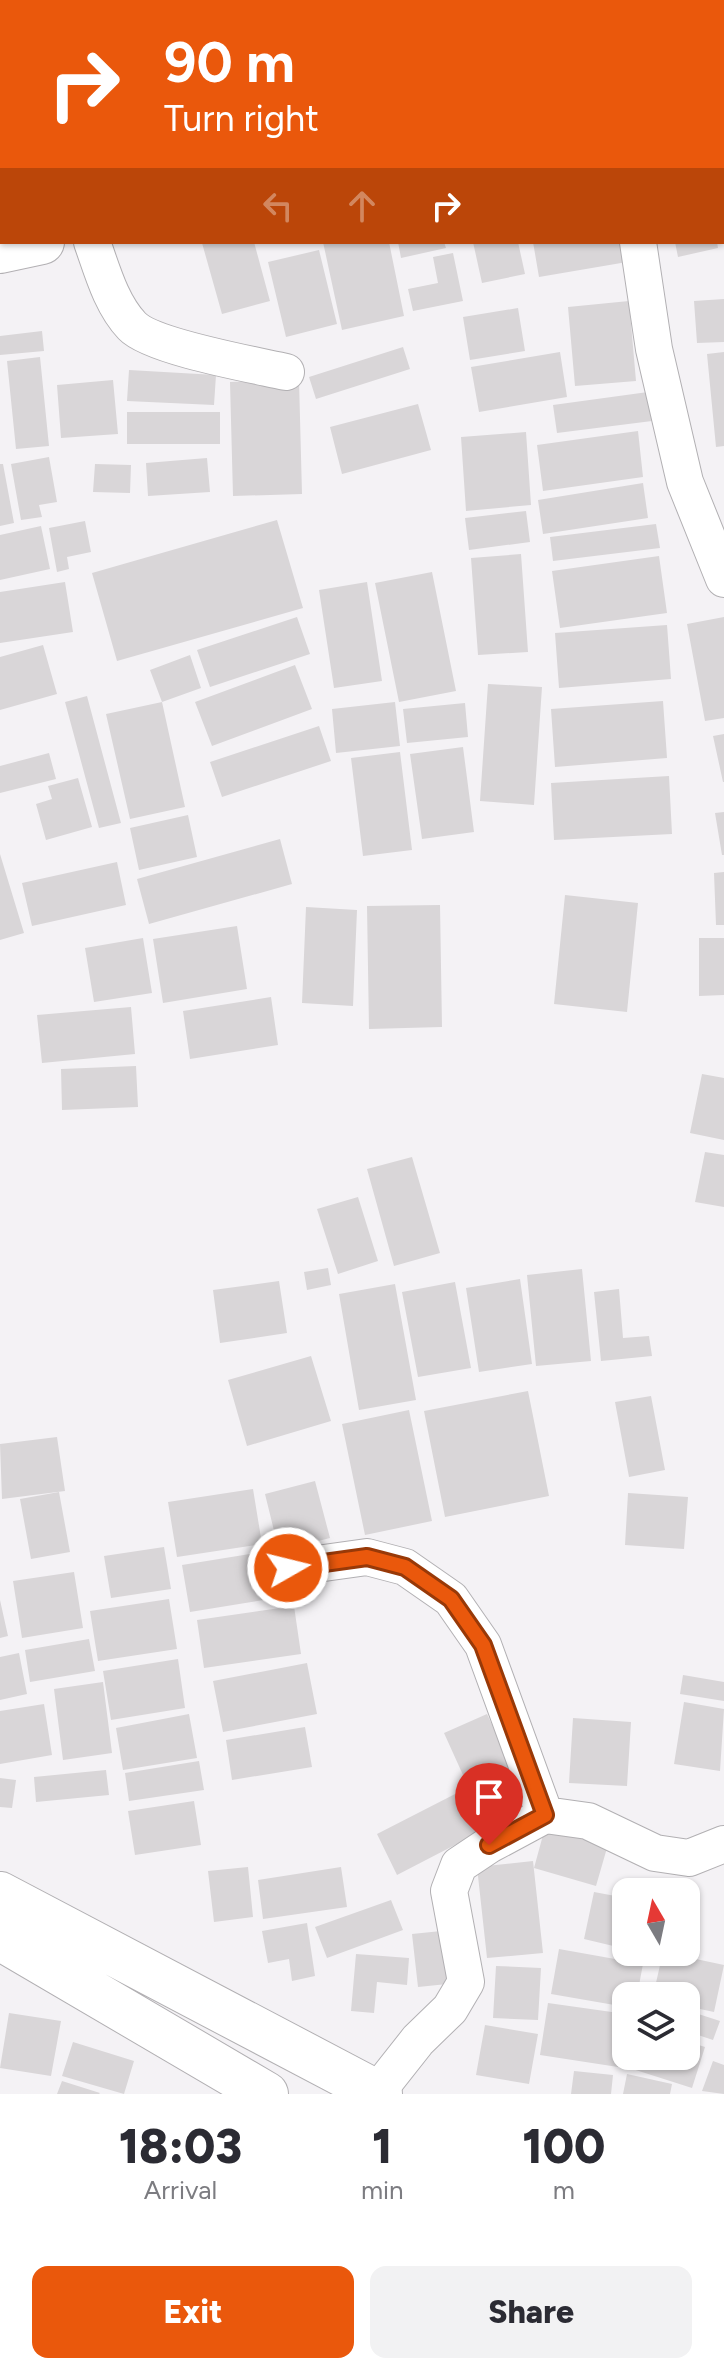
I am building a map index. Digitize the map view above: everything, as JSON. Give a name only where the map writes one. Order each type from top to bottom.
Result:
[{"type":"street","points":[[0,251],[33,244]]},
{"type":"street","points":[[93,244],[119,310],[134,329],[210,355],[286,372]]},
{"type":"street","points":[[638,244],[654,349],[685,482],[724,579]]},
{"type":"street","points":[[288,1568],[367,1557],[405,1567],[451,1599],[483,1645],[545,1815]]},
{"type":"street","points":[[0,1894],[379,2093],[418,2040],[450,2009],[466,1982],[449,1891],[459,1865],[545,1815],[588,1821],[655,1853],[689,1858],[724,1844]]},
{"type":"street","points":[[0,1938],[266,2094]]},
{"type":"building","points":[[202,244],[255,244],[270,301],[222,314]]},
{"type":"building","points":[[323,244],[389,244],[404,316],[342,330]]},
{"type":"building","points":[[398,244],[445,244],[446,248],[401,258]]},
{"type":"building","points":[[473,244],[518,244],[525,274],[482,283]]},
{"type":"building","points":[[533,244],[624,244],[627,262],[539,277]]},
{"type":"building","points":[[675,244],[717,244],[718,248],[678,257]]},
{"type":"building","points":[[319,250],[337,324],[286,337],[268,262]]},
{"type":"building","points":[[453,253],[463,301],[413,311],[408,289],[438,283],[433,257]]},
{"type":"building","points":[[724,299],[724,342],[697,343],[694,301]]},
{"type":"building","points":[[629,301],[636,381],[575,386],[568,307]]},
{"type":"building","points":[[518,308],[525,351],[470,360],[463,317]]},
{"type":"building","points":[[42,331],[44,351],[0,355],[0,336]]},
{"type":"building","points":[[403,347],[410,369],[316,399],[309,377]]},
{"type":"building","points":[[560,352],[567,397],[479,412],[471,367]]},
{"type":"building","points":[[724,352],[724,446],[716,447],[707,354]]},
{"type":"building","points":[[40,357],[49,446],[16,449],[7,361]]},
{"type":"building","points":[[129,370],[216,375],[214,405],[127,401]]},
{"type":"building","points":[[113,380],[118,434],[61,438],[57,385]]},
{"type":"building","points":[[299,380],[302,494],[233,496],[230,382]]},
{"type":"building","points":[[648,392],[652,421],[557,433],[553,405]]},
{"type":"building","points":[[418,404],[431,450],[342,474],[330,427]]},
{"type":"building","points":[[127,412],[220,412],[220,444],[127,444]]},
{"type":"building","points":[[638,431],[643,477],[543,491],[537,445]]},
{"type":"building","points":[[526,432],[531,505],[466,511],[461,437]]},
{"type":"building","points":[[49,457],[57,502],[39,505],[42,517],[21,520],[11,464]]},
{"type":"building","points":[[207,458],[210,492],[148,496],[146,463]]},
{"type":"building","points":[[0,464],[3,464],[14,523],[0,526]]},
{"type":"building","points":[[95,464],[131,465],[130,493],[93,492]]},
{"type":"building","points":[[643,483],[648,518],[543,534],[538,500]]},
{"type":"building","points":[[526,511],[530,542],[469,550],[465,518]]},
{"type":"building","points":[[277,520],[303,608],[117,661],[92,573]]},
{"type":"building","points":[[85,521],[91,552],[67,557],[69,569],[57,572],[49,528]]},
{"type":"building","points":[[656,524],[660,548],[553,561],[550,537]]},
{"type":"building","points":[[41,526],[50,569],[0,580],[0,535]]},
{"type":"building","points":[[521,554],[528,652],[478,655],[471,558]]},
{"type":"building","points":[[659,556],[667,613],[560,628],[552,571]]},
{"type":"building","points":[[432,572],[456,691],[399,702],[375,583]]},
{"type":"building","points":[[65,582],[73,632],[0,643],[0,592]]},
{"type":"building","points":[[367,582],[382,681],[334,688],[319,590]]},
{"type":"building","points":[[297,617],[310,654],[210,687],[197,650]]},
{"type":"building","points":[[724,617],[724,718],[705,721],[687,624]]},
{"type":"building","points":[[667,625],[671,679],[559,688],[555,633]]},
{"type":"building","points":[[43,645],[57,694],[0,710],[0,657]]},
{"type":"building","points":[[190,655],[201,688],[162,702],[150,670]]},
{"type":"building","points":[[295,665],[312,709],[212,746],[195,702]]},
{"type":"building","points":[[488,684],[542,687],[534,805],[480,801]]},
{"type":"building","points":[[87,696],[121,823],[99,828],[65,702]]},
{"type":"building","points":[[663,701],[667,758],[555,767],[551,709]]},
{"type":"building","points":[[162,702],[185,807],[130,819],[106,714]]},
{"type":"building","points":[[395,702],[400,746],[336,753],[332,709]]},
{"type":"building","points":[[465,703],[468,737],[407,743],[403,709]]},
{"type":"building","points":[[319,726],[331,761],[222,797],[210,762]]},
{"type":"building","points":[[724,734],[724,782],[723,782],[713,736]]},
{"type":"building","points":[[463,747],[474,832],[422,839],[410,754]]},
{"type":"building","points":[[400,752],[412,850],[363,856],[351,758]]},
{"type":"building","points":[[49,753],[56,779],[0,793],[0,766]]},
{"type":"building","points":[[669,776],[672,834],[554,840],[551,783]]},
{"type":"building","points":[[78,778],[92,827],[46,840],[36,804],[52,799],[48,786]]},
{"type":"building","points":[[724,812],[724,855],[722,855],[715,813]]},
{"type":"building","points":[[188,815],[197,857],[139,870],[130,828]]},
{"type":"building","points":[[280,839],[292,884],[149,924],[137,879]]},
{"type":"building","points":[[0,854],[24,933],[0,940]]},
{"type":"building","points":[[117,862],[126,905],[32,926],[22,883]]},
{"type":"building","points":[[724,872],[724,925],[716,925],[714,873]]},
{"type":"building","points":[[565,895],[638,903],[627,1012],[554,1004]]},
{"type":"building","points":[[440,905],[442,1027],[369,1029],[367,906]]},
{"type":"building","points":[[306,907],[357,910],[353,1006],[302,1003]]},
{"type":"building","points":[[237,926],[247,989],[163,1003],[153,939]]},
{"type":"building","points":[[143,938],[152,993],[94,1002],[85,948]]},
{"type":"building","points":[[699,938],[724,938],[724,995],[699,996]]},
{"type":"building","points":[[271,997],[278,1045],[190,1059],[183,1011]]},
{"type":"building","points":[[131,1007],[135,1054],[42,1063],[37,1015]]},
{"type":"building","points":[[136,1066],[138,1107],[62,1110],[61,1069]]},
{"type":"building","points":[[702,1074],[724,1078],[724,1140],[690,1133]]},
{"type":"building","points":[[705,1152],[724,1155],[724,1207],[695,1202]]},
{"type":"building","points":[[412,1157],[440,1253],[394,1266],[367,1169]]},
{"type":"building","points":[[358,1197],[378,1261],[338,1274],[317,1209]]},
{"type":"building","points":[[328,1268],[331,1285],[307,1290],[304,1272]]},
{"type":"building","points":[[582,1269],[591,1361],[536,1366],[527,1275]]},
{"type":"building","points":[[520,1279],[532,1364],[479,1372],[466,1288]]},
{"type":"building","points":[[279,1281],[287,1333],[220,1343],[213,1290]]},
{"type":"building","points":[[455,1282],[471,1368],[418,1377],[402,1292]]},
{"type":"building","points":[[395,1284],[416,1400],[359,1410],[339,1294]]},
{"type":"building","points":[[619,1289],[623,1338],[649,1336],[652,1356],[601,1361],[594,1292]]},
{"type":"building","points":[[311,1356],[331,1421],[247,1446],[228,1380]]},
{"type":"building","points":[[528,1391],[549,1496],[445,1517],[424,1411]]},
{"type":"building","points":[[651,1396],[665,1470],[629,1477],[615,1402]]},
{"type":"building","points":[[409,1410],[432,1521],[365,1535],[342,1424]]},
{"type":"building","points":[[57,1437],[65,1491],[2,1499],[0,1444]]},
{"type":"building","points":[[315,1481],[330,1538],[279,1551],[265,1494]]},
{"type":"building","points":[[253,1489],[262,1544],[177,1557],[168,1502]]},
{"type":"building","points":[[59,1492],[70,1552],[31,1559],[20,1499]]},
{"type":"building","points":[[628,1493],[688,1497],[684,1549],[625,1545]]},
{"type":"building","points":[[164,1547],[171,1589],[111,1598],[104,1556]]},
{"type":"building","points":[[269,1551],[276,1598],[190,1612],[182,1565]]},
{"type":"building","points":[[74,1572],[83,1628],[22,1638],[13,1581]]},
{"type":"building","points":[[169,1599],[177,1649],[98,1661],[90,1611]]},
{"type":"building","points":[[0,1600],[8,1636],[0,1638]]},
{"type":"building","points":[[294,1606],[301,1654],[204,1668],[197,1620]]},
{"type":"building","points":[[89,1639],[95,1671],[30,1682],[25,1650]]},
{"type":"building","points":[[19,1653],[27,1694],[0,1700],[0,1657]]},
{"type":"building","points":[[178,1659],[185,1708],[111,1720],[103,1671]]},
{"type":"building","points":[[307,1663],[317,1714],[223,1732],[213,1681]]},
{"type":"building","points":[[683,1675],[724,1682],[724,1701],[680,1694]]},
{"type":"building","points":[[103,1682],[112,1753],[63,1760],[54,1689]]},
{"type":"building","points":[[684,1702],[724,1709],[720,1771],[674,1764]]},
{"type":"building","points":[[44,1704],[52,1755],[0,1764],[0,1711]]},
{"type":"building","points":[[189,1714],[197,1758],[123,1770],[116,1728]]},
{"type":"building","points":[[487,1714],[526,1797],[482,1817],[444,1733]]},
{"type":"building","points":[[573,1718],[631,1722],[627,1786],[569,1783]]},
{"type":"building","points":[[305,1727],[312,1767],[232,1780],[226,1740]]},
{"type":"building","points":[[199,1761],[204,1790],[129,1801],[125,1773]]},
{"type":"building","points":[[106,1770],[109,1795],[36,1802],[34,1777]]},
{"type":"building","points":[[0,1778],[16,1780],[12,1808],[0,1807]]},
{"type":"building","points":[[459,1792],[480,1832],[397,1875],[377,1834]]},
{"type":"building","points":[[194,1801],[201,1845],[135,1855],[128,1811]]},
{"type":"building","points":[[546,1824],[609,1841],[596,1886],[534,1868]]},
{"type":"building","points":[[533,1861],[543,1953],[487,1958],[477,1867]]},
{"type":"building","points":[[248,1867],[253,1917],[214,1922],[208,1871]]},
{"type":"building","points":[[341,1867],[347,1907],[263,1919],[258,1880]]},
{"type":"building","points":[[594,1892],[612,1895],[612,1946],[584,1939]]},
{"type":"building","points":[[391,1900],[403,1930],[327,1958],[315,1927]]},
{"type":"building","points":[[307,1923],[315,1976],[292,1981],[289,1959],[268,1963],[262,1931]]},
{"type":"building","points":[[451,1930],[457,1983],[418,1987],[412,1934]]},
{"type":"building","points":[[559,1949],[612,1958],[612,1966],[643,1966],[640,1982],[612,1982],[612,2005],[551,1994]]},
{"type":"building","points":[[356,1954],[409,1958],[407,1985],[377,1982],[374,2013],[351,2011]]},
{"type":"building","points":[[700,1960],[724,1965],[714,2012],[700,2009],[700,1982],[656,1982],[660,1966],[700,1966]]},
{"type":"building","points":[[496,1966],[541,1968],[538,2020],[493,2018]]},
{"type":"building","points":[[548,2003],[612,2012],[612,2066],[540,2055]]},
{"type":"building","points":[[9,2013],[61,2021],[51,2076],[0,2068]]},
{"type":"building","points":[[700,2015],[720,2021],[713,2040],[700,2036]]},
{"type":"building","points":[[485,2025],[538,2034],[529,2084],[476,2075]]},
{"type":"building","points":[[73,2042],[134,2061],[124,2094],[62,2076]]},
{"type":"building","points":[[700,2045],[705,2047],[700,2063]]},
{"type":"building","points":[[713,2061],[724,2065],[724,2094],[702,2091]]},
{"type":"building","points":[[636,2070],[698,2070],[692,2088]]},
{"type":"building","points":[[574,2071],[613,2075],[611,2094],[571,2094]]},
{"type":"building","points":[[627,2074],[672,2084],[670,2094],[623,2094]]},
{"type":"building","points":[[62,2081],[100,2093],[57,2094]]},
{"type":"route","points":[[288,1568],[367,1557],[405,1567],[451,1599],[483,1645],[531,1769],[545,1815],[489,1845]]}]
